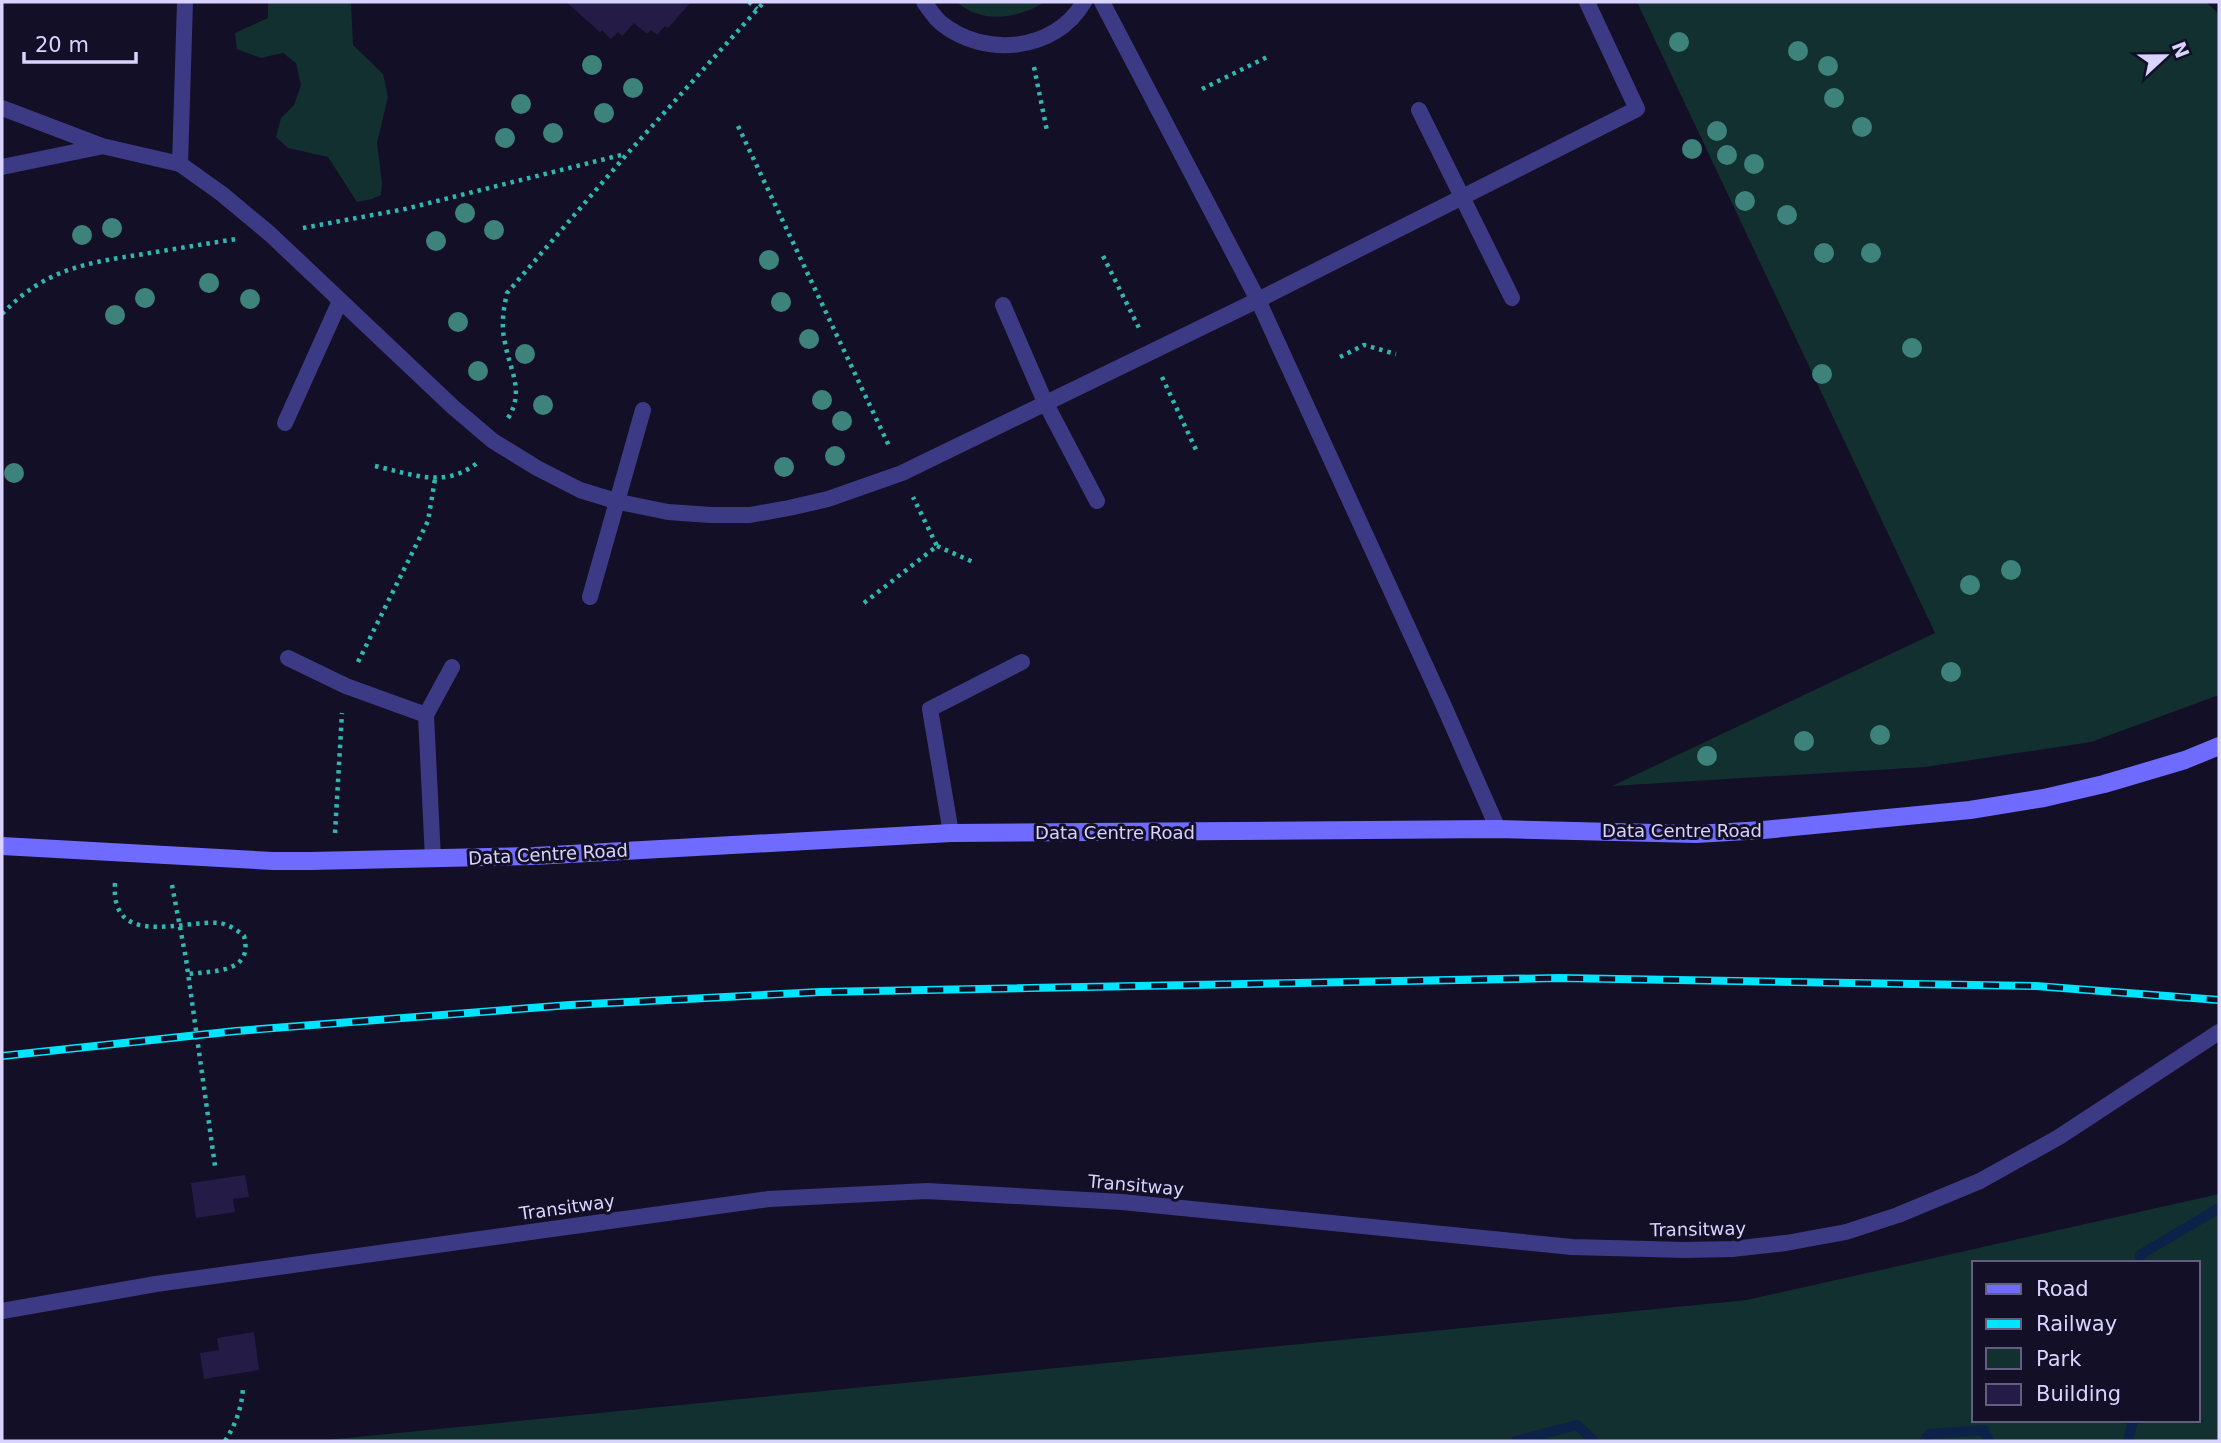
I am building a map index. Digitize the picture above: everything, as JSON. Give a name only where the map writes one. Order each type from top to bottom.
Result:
[{"type":"main road","name":"Data Centre Road","points":[[2,846],[273,861],[534,856],[951,833],[1498,829],[1696,834],[1825,825],[1970,810],[2044,798],[2185,760],[2219,746]]},
{"type":"lane","points":[[180,164],[185,2]]},
{"type":"lane","points":[[924,2],[940,22],[967,39],[997,46],[1029,43],[1056,31],[1079,11],[1084,2]]},
{"type":"lane","points":[[1102,2],[1258,300],[1498,829]]},
{"type":"lane","points":[[2,108],[102,146],[180,164],[270,233],[453,407],[493,441],[537,468],[580,490],[619,502],[668,512],[750,515],[828,499],[902,472],[1258,300],[1637,109],[1587,2]]},
{"type":"lane","points":[[1419,110],[1511,298]]},
{"type":"lane","points":[[2,167],[102,146]]},
{"type":"lane","points":[[285,423],[340,300]]},
{"type":"lane","points":[[1003,305],[1045,402],[1097,501]]},
{"type":"lane","points":[[590,597],[643,410]]},
{"type":"lane","points":[[288,659],[346,686],[426,715]]},
{"type":"lane","points":[[951,833],[930,709],[1022,662]]},
{"type":"lane","points":[[433,859],[426,715],[452,667]]},
{"type":"lane","name":"Transitway","points":[[2,1311],[156,1284],[769,1199],[927,1191],[1122,1202],[1572,1247],[1685,1250],[1786,1244],[1846,1232],[1898,1215],[1980,1181],[2059,1137],[2219,1032]]},
{"type":"path","points":[[749,2],[757,9]]},
{"type":"path","points":[[375,466],[435,479],[467,471],[481,459],[515,407],[515,376],[505,345],[502,316],[507,293],[764,2]]},
{"type":"path","points":[[1029,43],[1047,131]]},
{"type":"path","points":[[1202,89],[1267,57]]},
{"type":"path","points":[[738,126],[937,546],[973,562]]},
{"type":"path","points":[[2,314],[17,298],[41,282],[82,264],[405,209],[627,154]]},
{"type":"path","points":[[1340,357],[1364,345],[1396,354]]},
{"type":"path","points":[[335,834],[342,711],[346,686],[428,521],[435,479]]},
{"type":"path","points":[[864,603],[937,546]]},
{"type":"path","points":[[115,883],[119,908],[133,924],[151,927],[220,923],[244,936],[247,947],[240,961],[231,968],[188,974]]},
{"type":"path","points":[[172,885],[188,974],[215,1166]]},
{"type":"path","points":[[225,1441],[235,1427],[243,1387]]},
{"type":"green space","points":[[268,2],[351,2],[353,45],[383,74],[388,97],[377,143],[381,195],[357,202],[328,157],[288,148],[276,137],[281,118],[294,105],[301,85],[296,63],[283,53],[261,58],[237,49],[235,33],[268,18]]},
{"type":"green space","points":[[957,2],[1045,2],[1024,12],[1001,17],[978,14]]},
{"type":"green space","points":[[1637,2],[2206,2],[2219,14],[2219,695],[2091,742],[1925,767],[1612,786],[1935,633]]},
{"type":"green space","points":[[2219,1194],[2219,1441],[316,1441],[1747,1300]]},
{"type":"building","points":[[566,2],[691,2],[668,28],[665,26],[657,35],[651,30],[647,34],[634,23],[622,36],[618,32],[611,39]]},
{"type":"building","points":[[245,1175],[249,1197],[233,1199],[235,1212],[196,1218],[191,1183]]},
{"type":"building","points":[[254,1332],[259,1370],[204,1379],[200,1353],[219,1350],[217,1338]]},
{"type":"waterway","points":[[2140,1261],[2140,1255],[2219,1208]]},
{"type":"waterway","points":[[2128,1441],[2133,1422]]},
{"type":"waterway","points":[[1516,1441],[1577,1425],[1594,1441]]},
{"type":"waterway","points":[[1924,1441],[1929,1434],[1984,1430],[1989,1441]]},
{"type":"railway","points":[[2,1056],[236,1031],[570,1005],[820,992],[1559,978],[2036,986],[2219,1000]]}]
